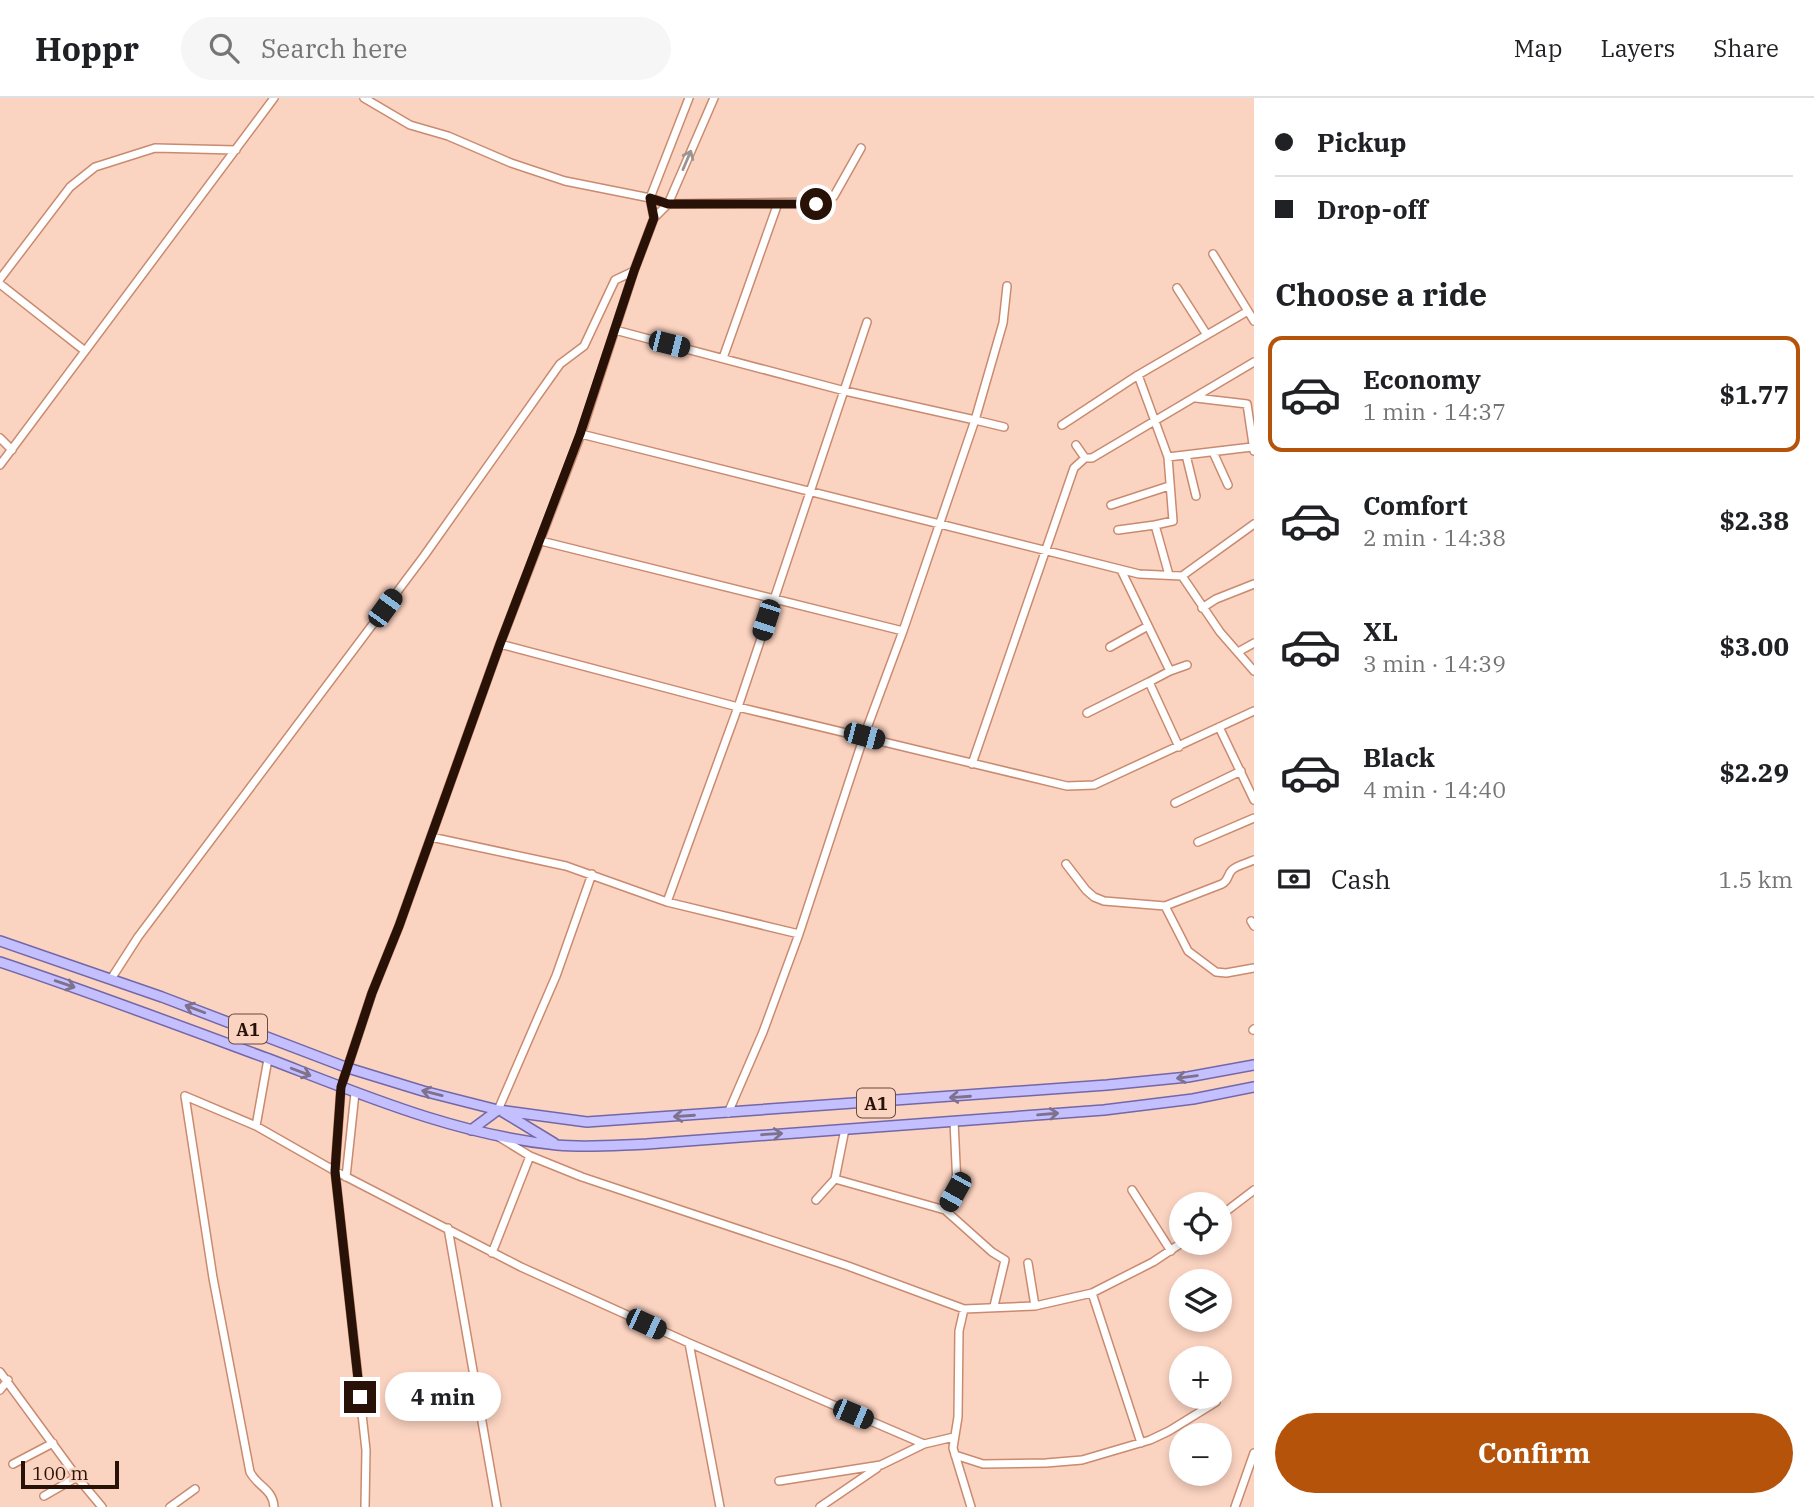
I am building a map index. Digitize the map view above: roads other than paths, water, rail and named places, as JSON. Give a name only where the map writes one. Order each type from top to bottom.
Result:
[{"type":"main road","name":"A1","points":[[0,941],[111,979],[348,1068],[498,1110],[587,1122],[1107,1086],[1188,1077],[1254,1065]]},
{"type":"main road","name":"A1","points":[[0,962],[412,1113],[471,1130],[558,1145],[594,1147],[647,1144],[1104,1110],[1193,1099],[1254,1087]]},
{"type":"main road","name":"A1","points":[[498,1110],[558,1145]]},
{"type":"main road","points":[[471,1130],[498,1110]]},
{"type":"street","points":[[0,465],[274,98]]},
{"type":"street","points":[[364,98],[410,125],[448,136],[511,163],[565,181],[668,204],[816,204],[830,200],[861,148]]},
{"type":"street","points":[[654,218],[650,198],[689,98]]},
{"type":"street","points":[[365,1507],[366,1450],[335,1171],[341,1087],[372,993],[580,434],[634,271],[654,218],[668,204],[714,98]]},
{"type":"street","points":[[85,351],[0,282],[70,187],[94,167],[155,148],[236,150]]},
{"type":"street","points":[[723,358],[778,203]]},
{"type":"street","points":[[1213,254],[1254,321]]},
{"type":"street","points":[[111,979],[138,937],[424,556],[560,364],[584,346],[615,280],[634,271]]},
{"type":"street","points":[[727,1113],[763,1032],[799,934],[864,736],[975,420],[1003,323],[1007,286]]},
{"type":"street","points":[[1177,288],[1207,335]]},
{"type":"street","points":[[1062,425],[1248,311]]},
{"type":"street","points":[[667,902],[738,707],[867,322]]},
{"type":"street","points":[[615,330],[845,391],[1004,427]]},
{"type":"street","points":[[972,764],[1074,468],[1085,458],[1092,458],[1254,362]]},
{"type":"street","points":[[1118,530],[1173,521],[1168,457],[1138,376]]},
{"type":"street","points":[[1168,457],[1253,449],[1247,404],[1195,398]]},
{"type":"street","points":[[580,434],[1122,572],[1182,576],[1254,524]]},
{"type":"street","points":[[0,438],[12,450]]},
{"type":"street","points":[[1076,445],[1085,458]]},
{"type":"street","points":[[1213,452],[1228,485]]},
{"type":"street","points":[[1186,455],[1196,496]]},
{"type":"street","points":[[1111,505],[1169,486]]},
{"type":"street","points":[[1155,525],[1168,575]]},
{"type":"street","points":[[541,541],[903,631]]},
{"type":"street","points":[[1122,572],[1170,671]]},
{"type":"street","points":[[1182,576],[1202,608],[1254,671]]},
{"type":"street","points":[[1202,608],[1216,599],[1254,584]]},
{"type":"street","points":[[1110,647],[1148,626]]},
{"type":"street","points":[[1238,652],[1254,643]]},
{"type":"street","points":[[500,644],[738,707],[1067,786],[1094,785],[1254,711]]},
{"type":"street","points":[[1087,713],[1187,665]]},
{"type":"street","points":[[1149,682],[1179,747]]},
{"type":"street","points":[[1219,727],[1254,800]]},
{"type":"street","points":[[1175,803],[1241,771]]},
{"type":"street","points":[[1198,842],[1254,818]]},
{"type":"street","points":[[431,837],[566,866],[667,902],[799,934]]},
{"type":"street","points":[[1066,864],[1094,897],[1104,901],[1165,906],[1222,884],[1235,868],[1254,860]]},
{"type":"street","points":[[498,1110],[556,976],[592,874]]},
{"type":"street","points":[[1165,906],[1188,951],[1216,972],[1254,968]]},
{"type":"street","points":[[256,1126],[268,1059]]},
{"type":"street","points":[[346,1177],[355,1093]]},
{"type":"street","points":[[274,1507],[270,1492],[257,1483],[250,1472],[213,1278],[185,1096],[256,1126],[346,1177],[492,1253],[689,1343],[924,1444]]},
{"type":"street","points":[[946,1210],[957,1186],[954,1121]]},
{"type":"street","points":[[816,1200],[835,1179],[845,1129]]},
{"type":"street","points":[[494,1135],[530,1156],[582,1177],[849,1266],[964,1308],[1035,1306],[1092,1293],[1169,1252]]},
{"type":"street","points":[[492,1253],[530,1156]]},
{"type":"street","points":[[835,1179],[946,1210],[992,1252],[1005,1260],[994,1306]]},
{"type":"street","points":[[1132,1190],[1169,1248]]},
{"type":"street","points":[[1232,1207],[1254,1190]]},
{"type":"street","points":[[448,1228],[497,1507]]},
{"type":"street","points":[[1028,1264],[1035,1306]]},
{"type":"street","points":[[1092,1293],[1141,1443]]},
{"type":"street","points":[[961,1507],[970,1504],[955,1455],[954,1437],[958,1416],[959,1331],[964,1308]]},
{"type":"street","points":[[689,1343],[720,1507]]},
{"type":"street","points":[[0,1372],[77,1478],[102,1507]]},
{"type":"street","points":[[0,1390],[8,1380]]},
{"type":"street","points":[[955,1455],[983,1464],[1082,1460],[1141,1443],[1169,1431],[1205,1409]]},
{"type":"street","points":[[820,1507],[881,1465],[924,1444],[954,1437]]},
{"type":"street","points":[[13,1464],[52,1443]]},
{"type":"street","points":[[1235,1507],[1254,1452]]},
{"type":"street","points":[[779,1481],[881,1465]]},
{"type":"street","points":[[44,1496],[77,1478]]},
{"type":"street","points":[[170,1507],[195,1489]]}]
